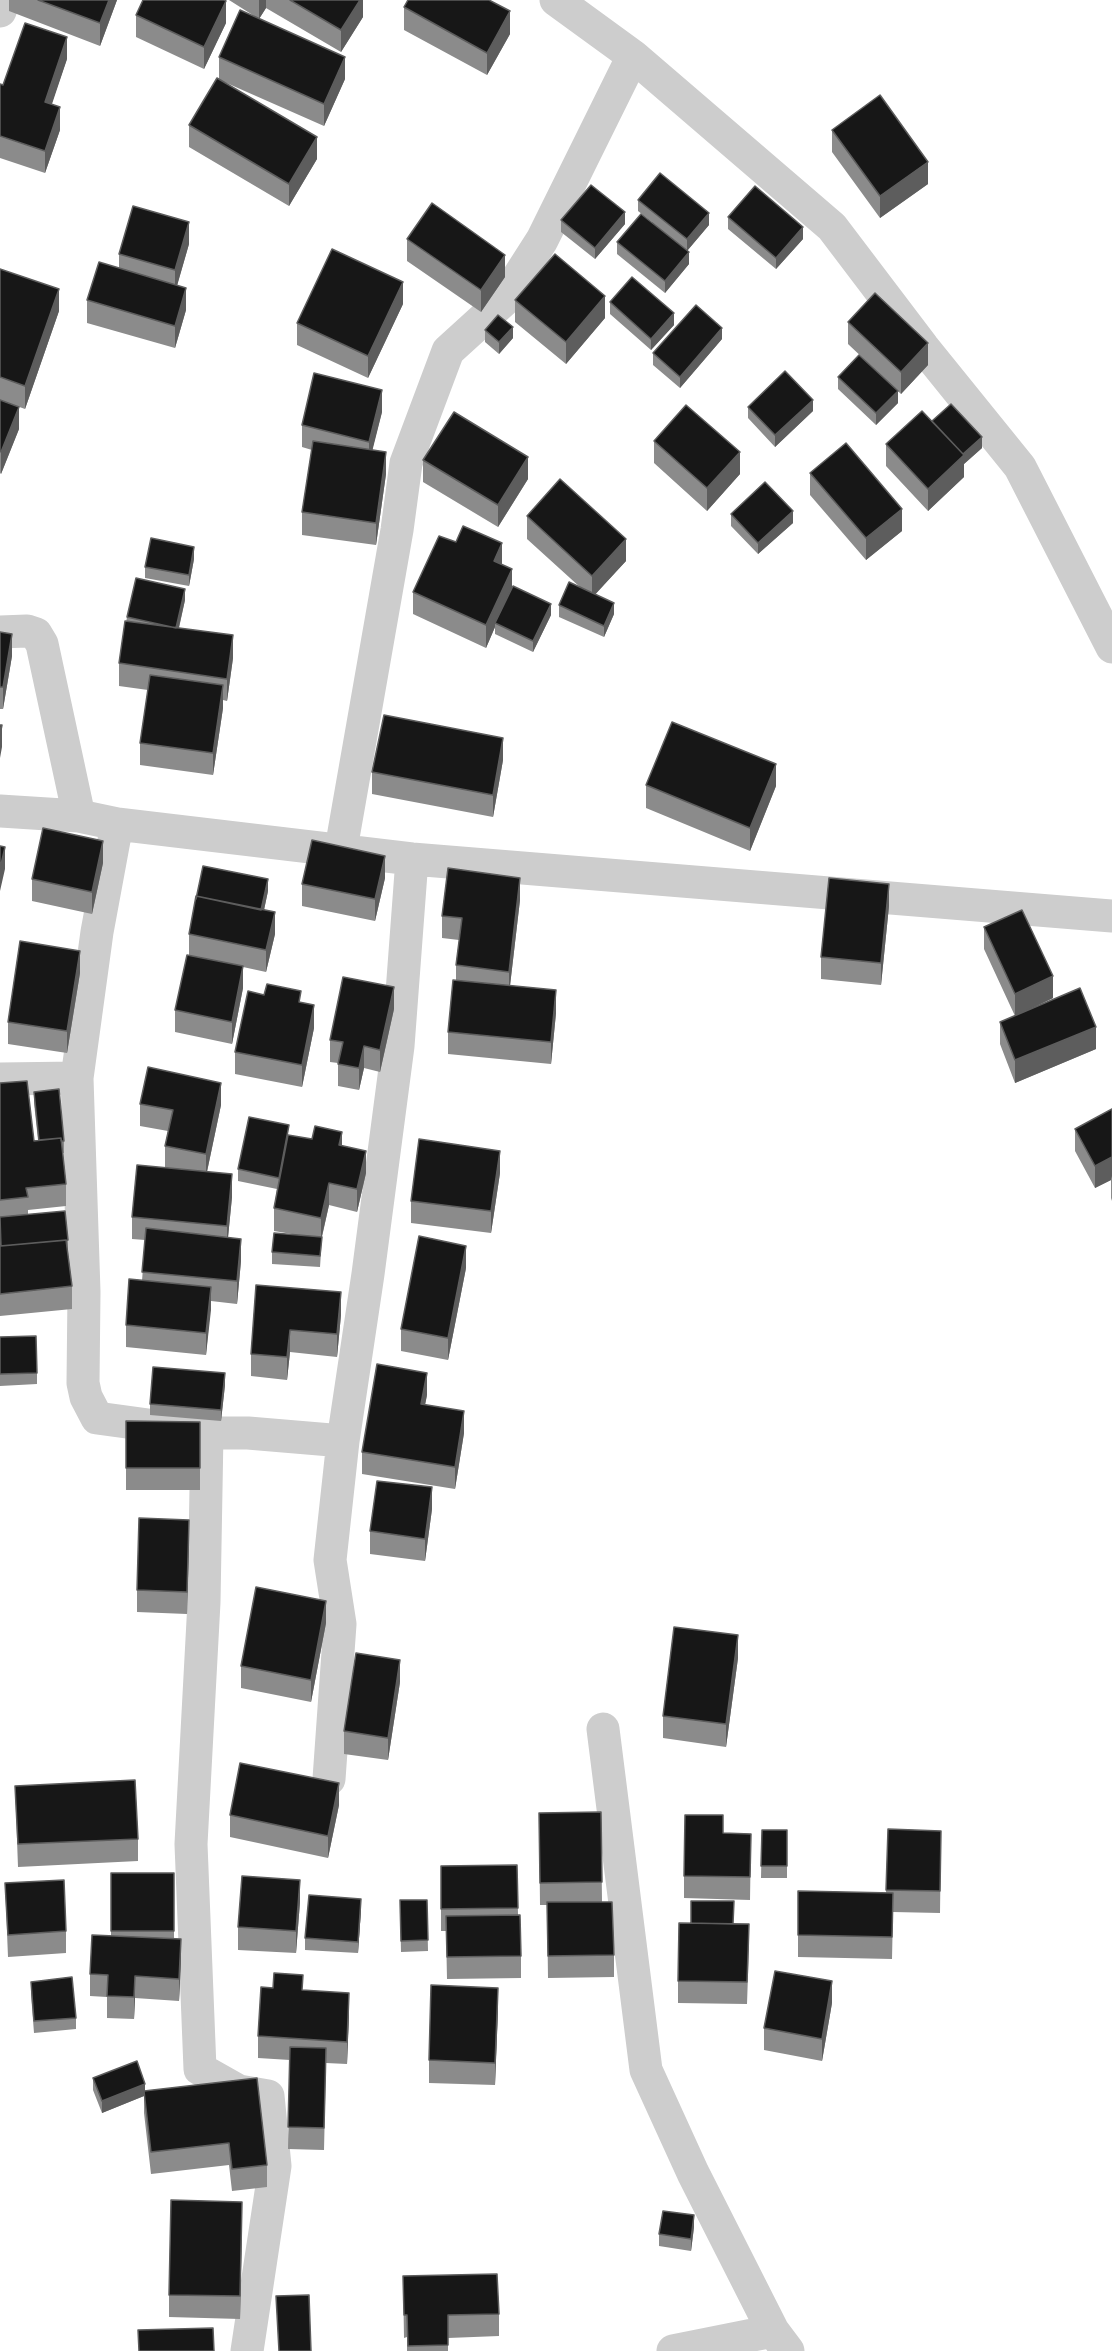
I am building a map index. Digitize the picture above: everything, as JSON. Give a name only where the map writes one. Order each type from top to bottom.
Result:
[{"type":"street","points":[[0,11],[4,0]]},
{"type":"street","points":[[556,0],[633,56],[832,227],[923,347],[1020,467],[1112,647]]},
{"type":"street","points":[[341,849],[397,530],[406,463],[448,351],[503,301],[542,240],[633,56]]},
{"type":"street","points":[[0,632],[27,631],[36,634],[42,644],[79,816]]},
{"type":"street","points":[[0,811],[79,816],[117,824],[341,849],[412,860],[1112,916]]},
{"type":"street","points":[[117,824],[97,932],[77,1078],[84,1292],[83,1383],[86,1397],[97,1418],[207,1433],[343,1441]]},
{"type":"street","points":[[329,1779],[340,1624],[330,1560],[343,1441],[398,1046],[412,860]]},
{"type":"street","points":[[0,1079],[77,1078]]},
{"type":"street","points":[[207,1433],[204,1602],[191,1844],[200,2069],[238,2091],[268,2096],[274,2166],[247,2351]]},
{"type":"street","points":[[603,1729],[646,2070],[693,2173],[781,2341],[673,2351]]},
{"type":"building","points":[[38,0],[109,0],[100,23]]},
{"type":"building","points":[[143,0],[226,1],[204,47],[136,15]]},
{"type":"building","points":[[290,0],[360,0],[341,30]]},
{"type":"building","points":[[408,0],[489,0],[510,11],[487,53],[404,7]]},
{"type":"building","points":[[240,10],[345,57],[324,104],[219,57]]},
{"type":"building","points":[[25,23],[67,37],[45,102],[60,107],[45,151],[0,136],[0,84],[3,85]]},
{"type":"building","points":[[217,78],[317,137],[289,184],[189,125]]},
{"type":"building","points":[[880,95],[928,162],[880,196],[832,130]]},
{"type":"building","points":[[660,173],[709,213],[687,239],[638,200]]},
{"type":"building","points":[[591,185],[625,212],[595,248],[561,220]]},
{"type":"building","points":[[755,186],[803,227],[776,258],[728,217]]},
{"type":"building","points":[[432,203],[505,255],[481,290],[407,239]]},
{"type":"building","points":[[133,206],[189,222],[175,270],[119,254]]},
{"type":"building","points":[[641,214],[689,252],[665,281],[617,242]]},
{"type":"building","points":[[332,249],[403,282],[368,356],[297,323]]},
{"type":"building","points":[[555,254],[605,296],[566,342],[515,300]]},
{"type":"building","points":[[99,262],[186,288],[175,326],[87,300]]},
{"type":"building","points":[[0,269],[59,289],[25,386],[0,377]]},
{"type":"building","points":[[632,277],[674,313],[651,339],[610,302]]},
{"type":"building","points":[[875,293],[928,343],[901,372],[848,322]]},
{"type":"building","points":[[696,305],[722,328],[680,377],[653,353]]},
{"type":"building","points":[[498,315],[513,327],[499,342],[485,330]]},
{"type":"building","points":[[859,355],[898,391],[876,413],[838,377]]},
{"type":"building","points":[[785,371],[813,400],[775,435],[748,407]]},
{"type":"building","points":[[314,373],[382,390],[369,442],[302,425]]},
{"type":"building","points":[[0,400],[19,407],[1,452],[0,451]]},
{"type":"building","points":[[951,404],[982,437],[963,454],[932,421]]},
{"type":"building","points":[[686,405],[740,452],[707,488],[654,441]]},
{"type":"building","points":[[922,411],[964,455],[928,489],[886,444]]},
{"type":"building","points":[[454,412],[528,457],[498,505],[423,460]]},
{"type":"building","points":[[313,441],[386,452],[376,523],[302,512]]},
{"type":"building","points":[[846,443],[902,509],[866,538],[810,473]]},
{"type":"building","points":[[560,479],[626,539],[592,576],[527,516]]},
{"type":"building","points":[[765,482],[793,511],[758,543],[731,514]]},
{"type":"building","points":[[463,526],[502,543],[494,561],[512,569],[486,625],[413,592],[439,536],[456,542]]},
{"type":"building","points":[[151,538],[194,547],[189,575],[145,567]]},
{"type":"building","points":[[136,578],[185,589],[176,628],[127,617]]},
{"type":"building","points":[[569,582],[614,603],[604,626],[559,605]]},
{"type":"building","points":[[513,586],[551,604],[533,641],[495,623]]},
{"type":"building","points":[[125,621],[233,635],[227,679],[119,663]]},
{"type":"building","points":[[0,632],[12,634],[3,687],[0,687]]},
{"type":"building","points":[[150,675],[223,685],[213,753],[140,743]]},
{"type":"building","points":[[384,715],[503,738],[493,795],[372,772]]},
{"type":"building","points":[[672,722],[776,764],[750,828],[646,785]]},
{"type":"building","points":[[43,828],[103,841],[92,892],[32,879]]},
{"type":"building","points":[[312,840],[385,856],[375,899],[302,884]]},
{"type":"building","points":[[0,846],[5,847],[0,869]]},
{"type":"building","points":[[203,866],[268,879],[261,910],[197,896]]},
{"type":"building","points":[[448,868],[520,878],[509,972],[456,965],[462,918],[442,916]]},
{"type":"building","points":[[829,878],[889,884],[881,963],[821,957]]},
{"type":"building","points":[[196,896],[275,912],[266,950],[189,934]]},
{"type":"building","points":[[1022,910],[1053,976],[1015,994],[984,927]]},
{"type":"building","points":[[20,941],[80,951],[67,1031],[8,1022]]},
{"type":"building","points":[[187,955],[243,966],[232,1022],[175,1010]]},
{"type":"building","points":[[343,977],[394,987],[380,1050],[364,1046],[359,1068],[338,1064],[343,1042],[330,1040]]},
{"type":"building","points":[[453,980],[556,990],[551,1042],[448,1032]]},
{"type":"building","points":[[267,984],[301,991],[299,1002],[314,1005],[302,1065],[235,1052],[248,991],[264,995]]},
{"type":"building","points":[[1080,988],[1096,1027],[1015,1060],[1000,1022]]},
{"type":"building","points":[[148,1067],[221,1083],[206,1154],[165,1146],[173,1110],[140,1104]]},
{"type":"building","points":[[27,1081],[34,1141],[61,1138],[66,1184],[26,1188],[28,1197],[0,1200],[0,1083]]},
{"type":"building","points":[[59,1089],[64,1141],[61,1141],[61,1138],[39,1140],[34,1092]]},
{"type":"building","points":[[1112,1109],[1112,1157],[1095,1166],[1075,1129]]},
{"type":"building","points":[[249,1117],[289,1125],[279,1178],[238,1169]]},
{"type":"building","points":[[315,1126],[342,1132],[339,1145],[366,1151],[357,1189],[329,1183],[321,1218],[274,1208],[288,1135],[312,1139]]},
{"type":"building","points":[[419,1139],[500,1151],[491,1211],[411,1201]]},
{"type":"building","points":[[137,1165],[232,1174],[227,1226],[132,1217]]},
{"type":"building","points":[[65,1211],[68,1240],[1,1246],[0,1217]]},
{"type":"building","points":[[146,1228],[241,1239],[237,1281],[142,1272]]},
{"type":"building","points":[[274,1233],[322,1237],[320,1256],[272,1252]]},
{"type":"building","points":[[419,1236],[466,1246],[448,1338],[401,1329]]},
{"type":"building","points":[[66,1240],[72,1286],[0,1294],[0,1246]]},
{"type":"building","points":[[129,1279],[211,1287],[206,1333],[126,1325]]},
{"type":"building","points":[[256,1285],[341,1292],[337,1334],[290,1330],[287,1357],[251,1354]]},
{"type":"building","points":[[36,1336],[37,1373],[0,1374],[0,1337]]},
{"type":"building","points":[[377,1364],[427,1373],[421,1404],[464,1411],[455,1467],[362,1452]]},
{"type":"building","points":[[153,1367],[225,1373],[221,1410],[150,1404]]},
{"type":"building","points":[[126,1421],[200,1422],[200,1468],[126,1468]]},
{"type":"building","points":[[377,1481],[432,1487],[425,1539],[370,1531]]},
{"type":"building","points":[[139,1518],[189,1520],[187,1592],[137,1590]]},
{"type":"building","points":[[256,1587],[326,1601],[311,1680],[241,1666]]},
{"type":"building","points":[[674,1627],[738,1635],[726,1724],[663,1716]]},
{"type":"building","points":[[356,1653],[400,1660],[388,1738],[344,1731]]},
{"type":"building","points":[[240,1763],[339,1783],[328,1836],[230,1815]]},
{"type":"building","points":[[135,1780],[138,1839],[18,1844],[15,1786]]},
{"type":"building","points":[[601,1812],[602,1882],[540,1883],[539,1813]]},
{"type":"building","points":[[685,1815],[723,1815],[723,1833],[751,1834],[750,1877],[684,1876]]},
{"type":"building","points":[[888,1829],[941,1831],[940,1891],[886,1890]]},
{"type":"building","points":[[762,1830],[787,1830],[787,1866],[761,1866]]},
{"type":"building","points":[[517,1865],[518,1908],[441,1909],[441,1866]]},
{"type":"building","points":[[111,1873],[174,1873],[174,1931],[111,1931]]},
{"type":"building","points":[[242,1876],[300,1880],[296,1931],[238,1927]]},
{"type":"building","points":[[64,1880],[66,1931],[8,1935],[5,1883]]},
{"type":"building","points":[[798,1891],[893,1893],[892,1937],[798,1935]]},
{"type":"building","points":[[309,1895],[361,1899],[358,1942],[305,1938]]},
{"type":"building","points":[[400,1900],[427,1900],[428,1940],[401,1941]]},
{"type":"building","points":[[691,1901],[734,1901],[733,1924],[691,1923]]},
{"type":"building","points":[[547,1902],[612,1902],[614,1955],[548,1956]]},
{"type":"building","points":[[520,1915],[521,1956],[447,1957],[446,1916]]},
{"type":"building","points":[[679,1923],[749,1924],[747,1982],[678,1981]]},
{"type":"building","points":[[92,1935],[181,1939],[179,1979],[135,1976],[134,1997],[107,1996],[108,1975],[90,1974]]},
{"type":"building","points":[[775,1971],[832,1981],[822,2039],[764,2028]]},
{"type":"building","points":[[274,1973],[303,1975],[302,1990],[349,1993],[347,2042],[258,2036],[261,1987],[273,1988]]},
{"type":"building","points":[[72,1977],[76,2018],[34,2021],[31,1982]]},
{"type":"building","points":[[431,1985],[498,1988],[495,2063],[429,2060]]},
{"type":"building","points":[[290,2047],[326,2048],[324,2128],[288,2127]]},
{"type":"building","points":[[137,2061],[145,2084],[102,2101],[93,2078]]},
{"type":"building","points":[[257,2078],[267,2165],[232,2169],[229,2143],[151,2152],[144,2091]]},
{"type":"building","points":[[171,2200],[242,2202],[240,2296],[169,2295]]},
{"type":"building","points":[[663,2211],[694,2215],[691,2239],[659,2234]]},
{"type":"building","points":[[497,2274],[499,2314],[448,2315],[448,2345],[408,2346],[403,2276]]},
{"type":"building","points":[[309,2295],[311,2351],[279,2351],[276,2296]]},
{"type":"building","points":[[213,2328],[214,2351],[139,2351],[138,2330]]}]
